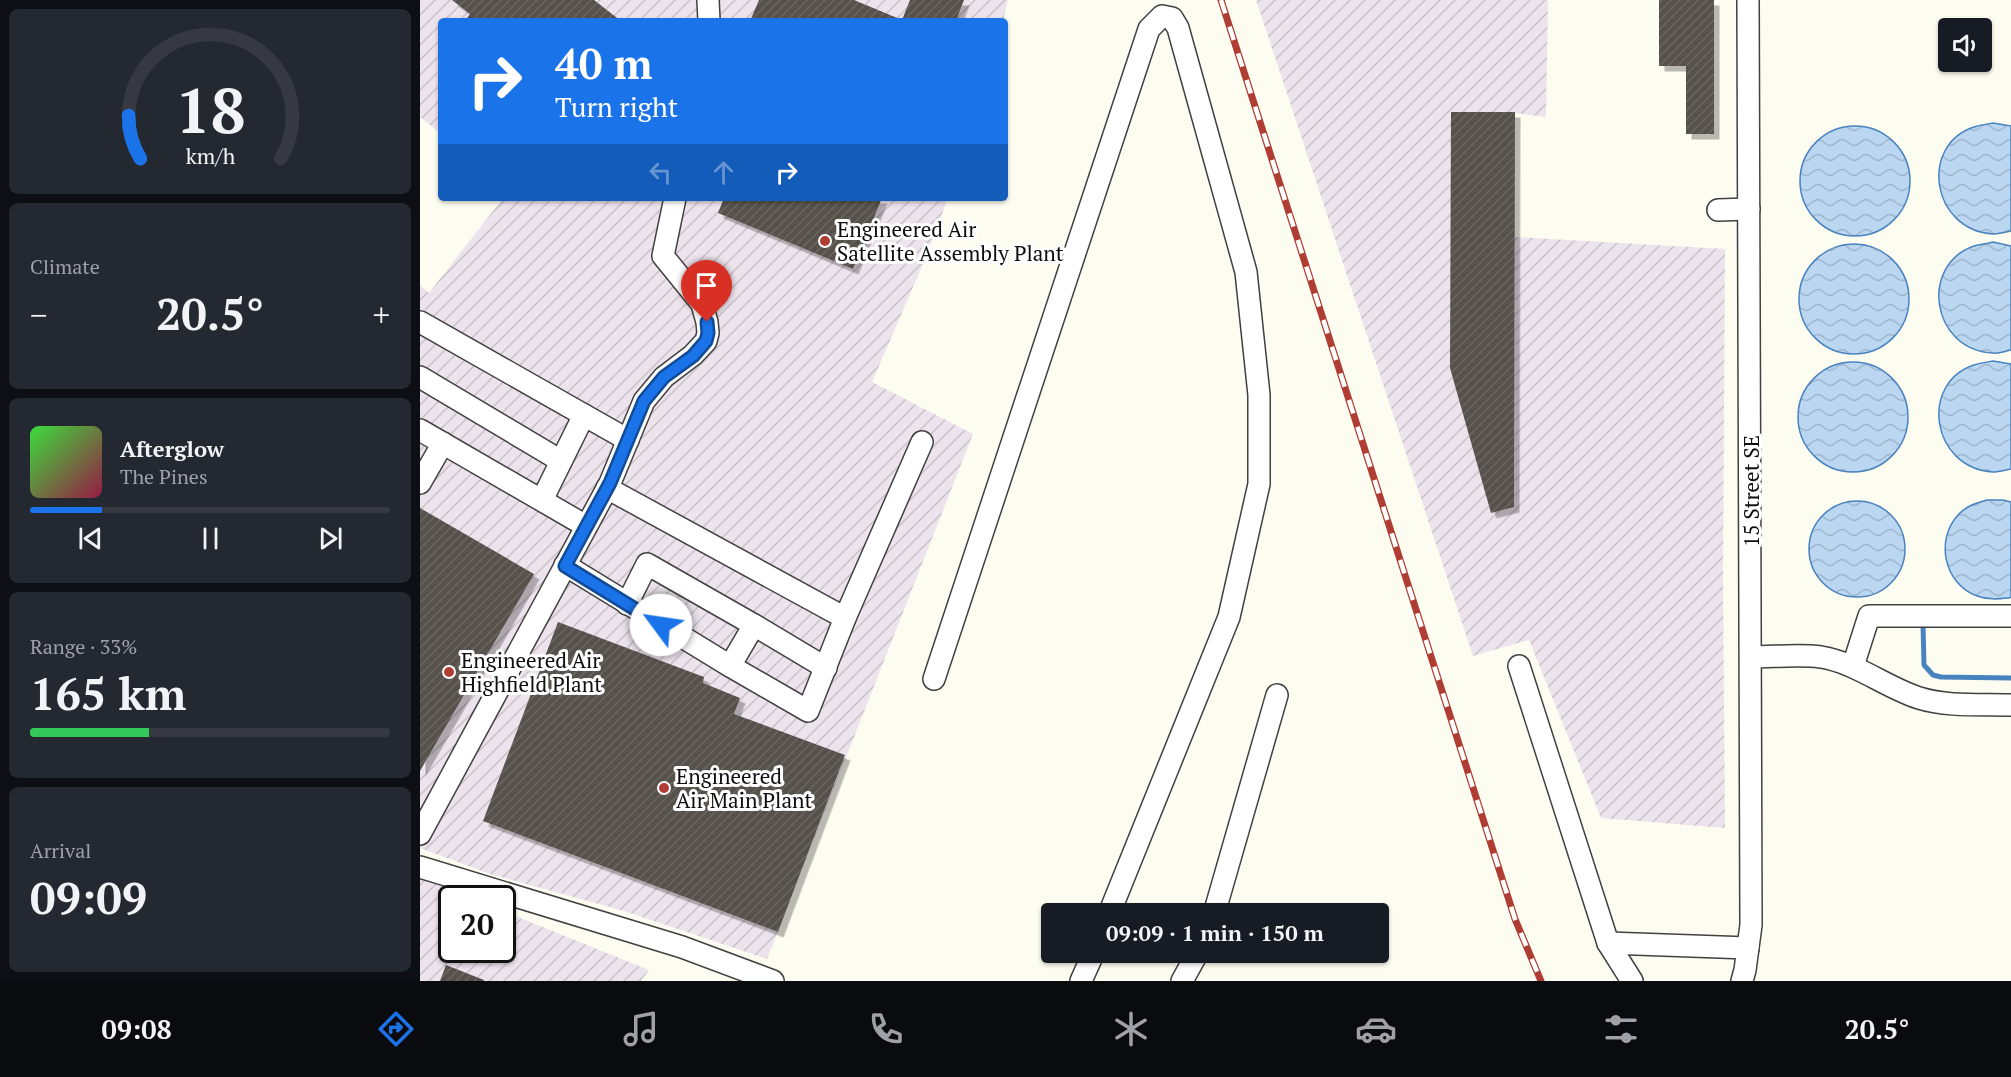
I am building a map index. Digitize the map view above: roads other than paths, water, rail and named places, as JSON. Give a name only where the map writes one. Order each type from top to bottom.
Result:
[{"type":"street","points":[[708,0],[709,18]]},
{"type":"street","name":"15 Street SE","points":[[1742,981],[1751,925],[1752,657],[1748,0]]},
{"type":"street","points":[[934,679],[1149,29],[1162,16],[1172,18],[1178,28],[1246,272],[1259,395],[1259,484],[1228,617],[1113,903]]},
{"type":"street","points":[[423,820],[607,488],[644,401],[664,377],[693,356],[706,341],[708,333],[702,304],[663,256],[674,201]]},
{"type":"street","points":[[1718,210],[1749,209]]},
{"type":"street","points":[[420,322],[628,440]]},
{"type":"street","points":[[420,377],[561,462]]},
{"type":"street","points":[[542,501],[584,415]]},
{"type":"street","points":[[420,430],[586,526]]},
{"type":"street","points":[[565,566],[808,711],[845,618],[922,442]]},
{"type":"street","points":[[420,483],[443,443]]},
{"type":"street","points":[[607,488],[845,618]]},
{"type":"street","points":[[627,604],[647,564],[826,668]]},
{"type":"street","points":[[1853,666],[1869,616],[2011,616]]},
{"type":"street","points":[[730,666],[754,625]]},
{"type":"street","points":[[1752,657],[1820,657],[1853,666],[1919,698],[1942,703],[2011,705]]},
{"type":"street","points":[[1519,666],[1608,943],[1632,981]]},
{"type":"street","points":[[1217,903],[1277,695]]},
{"type":"street","points":[[420,867],[682,947],[773,981]]},
{"type":"street","points":[[1608,943],[1748,948]]},
{"type":"street","points":[[1081,981],[1089,963]]},
{"type":"street","points":[[1182,981],[1192,963]]},
{"type":"water","points":[[1993,123],[2011,126],[2011,231],[1993,234],[1972,229],[1956,218],[1945,203],[1940,186],[1939,168],[1945,151],[1956,137],[1974,127]]},
{"type":"water","points":[[1855,126],[1876,130],[1894,142],[1906,160],[1910,181],[1906,202],[1894,220],[1876,232],[1855,236],[1834,232],[1816,220],[1804,202],[1800,181],[1804,160],[1816,142],[1834,130]]},
{"type":"water","points":[[1993,242],[2011,246],[2011,350],[2000,353],[1972,348],[1956,338],[1945,323],[1940,306],[1939,287],[1945,270],[1956,256],[1974,246]]},
{"type":"water","points":[[1854,244],[1875,248],[1893,260],[1905,278],[1909,299],[1905,320],[1893,338],[1875,350],[1854,354],[1833,350],[1815,338],[1803,320],[1799,299],[1803,278],[1815,260],[1833,248]]},
{"type":"water","points":[[1993,361],[2011,364],[2011,469],[1993,472],[1972,467],[1956,456],[1945,441],[1940,424],[1939,406],[1945,389],[1956,375],[1974,365]]},
{"type":"water","points":[[1853,362],[1874,366],[1892,378],[1904,396],[1908,417],[1904,438],[1892,456],[1874,468],[1853,472],[1832,468],[1814,456],[1802,438],[1798,417],[1802,396],[1814,378],[1832,366]]},
{"type":"water","points":[[1987,500],[2011,502],[2011,597],[2009,598],[1985,598],[1966,590],[1950,572],[1946,560],[1945,548],[1951,525],[1964,509]]},
{"type":"water","points":[[1857,501],[1875,505],[1891,515],[1901,531],[1905,549],[1901,567],[1891,583],[1875,593],[1857,597],[1839,593],[1823,583],[1813,567],[1809,549],[1813,531],[1823,515],[1839,505]]},
{"type":"waterway","points":[[1923,624],[1924,665],[1933,675],[2011,678]]},
{"type":"railway","points":[[1221,0],[1515,919],[1541,981]]},
{"type":"place","name":"Engineered Air Satellite Assembly Plant","points":[[825,241]]},
{"type":"place","name":"Engineered Air Highfield Plant","points":[[449,672]]},
{"type":"place","name":"Engineered Air Main Plant","points":[[664,788]]}]
